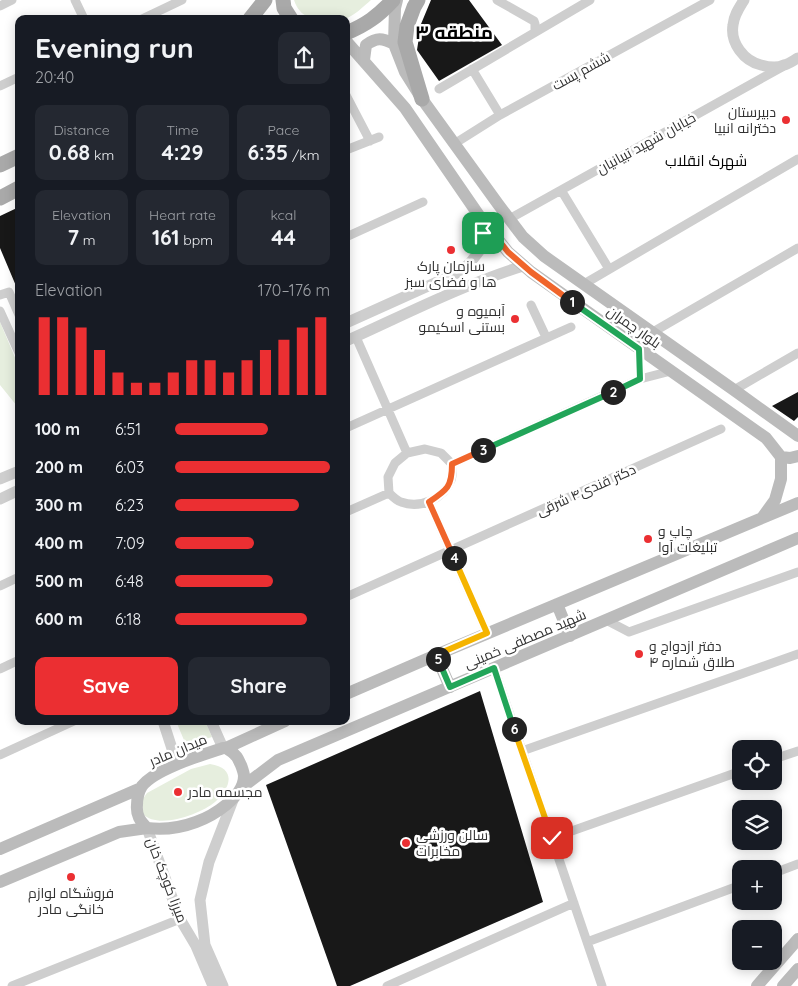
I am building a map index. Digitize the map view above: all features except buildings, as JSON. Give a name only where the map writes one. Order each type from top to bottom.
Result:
[{"type":"main road","points":[[253,15],[265,0]]},
{"type":"main road","points":[[283,0],[288,15]]},
{"type":"main road","points":[[350,31],[362,26],[381,13],[393,0]]},
{"type":"main road","name":"بلوار چمران","points":[[397,0],[394,44],[405,72],[454,144],[523,237],[540,252],[584,284],[798,436]]},
{"type":"main road","points":[[418,0],[407,26],[405,42],[422,98]]},
{"type":"main road","points":[[364,60],[366,45],[374,39],[384,39],[394,44]]},
{"type":"main road","name":"بلوار چمران","points":[[350,45],[405,108],[480,217],[508,252],[531,272],[766,438],[781,456]]},
{"type":"main road","points":[[0,165],[15,158]]},
{"type":"main road","points":[[0,198],[15,190]]},
{"type":"main road","points":[[762,518],[775,500],[781,479],[781,456],[790,458],[798,456]]},
{"type":"main road","name":"شهید مصطفی خمینی","points":[[350,692],[798,503]]},
{"type":"main road","name":"شهید مصطفی خمینی","points":[[241,788],[278,760],[798,538]]},
{"type":"main road","points":[[557,604],[570,636]]},
{"type":"main road","points":[[436,655],[450,687]]},
{"type":"main road","points":[[224,748],[277,725]]},
{"type":"main road","name":"میدان مادر","points":[[141,788],[149,779],[177,764],[224,748],[236,756],[241,767],[244,776],[241,788]]},
{"type":"main road","points":[[141,788],[136,811],[140,821],[147,828]]},
{"type":"main road","points":[[0,849],[141,788]]},
{"type":"main road","points":[[0,882],[119,832],[147,828],[164,830],[197,822],[233,800],[241,788]]},
{"type":"main road","points":[[757,986],[798,939]]},
{"type":"main road","points":[[783,986],[798,969]]},
{"type":"street","points":[[0,6],[12,0]]},
{"type":"street","points":[[75,0],[82,15]]},
{"type":"street","points":[[150,15],[182,0]]},
{"type":"street","points":[[497,0],[534,21],[535,32]]},
{"type":"street","points":[[439,89],[590,0]]},
{"type":"street","name":"ششم پست","points":[[454,144],[500,115],[710,0]]},
{"type":"street","points":[[744,0],[737,11],[732,26],[734,41],[742,54],[754,63],[769,67],[784,66],[798,58]]},
{"type":"street","name":"خیابان شهید تبیانیان","points":[[509,219],[784,66]]},
{"type":"street","points":[[472,69],[500,115]]},
{"type":"street","points":[[0,86],[15,79]]},
{"type":"street","points":[[350,104],[370,141]]},
{"type":"street","points":[[350,148],[379,137]]},
{"type":"street","points":[[584,284],[798,159]]},
{"type":"street","points":[[561,190],[609,269]]},
{"type":"street","points":[[350,235],[423,202]]},
{"type":"street","points":[[350,318],[457,273],[470,264],[480,250],[483,233],[480,217]]},
{"type":"street","points":[[652,332],[798,248]]},
{"type":"street","points":[[408,453],[388,409],[351,339],[491,277],[523,266]]},
{"type":"street","points":[[4,293],[15,309]]},
{"type":"street","points":[[401,298],[408,314]]},
{"type":"street","points":[[531,305],[546,337]]},
{"type":"street","points":[[0,311],[15,343]]},
{"type":"street","points":[[350,426],[571,326]]},
{"type":"street","points":[[639,349],[640,379]]},
{"type":"street","points":[[734,390],[798,353]]},
{"type":"street","points":[[452,464],[640,379],[671,371]]},
{"type":"street","name":"دکتر قندی۴ شرقی","points":[[350,596],[721,429]]},
{"type":"street","points":[[425,449],[441,453],[452,464],[452,479],[444,492],[429,502],[416,505],[400,502],[388,493],[388,477],[396,462],[408,453],[425,449]]},
{"type":"street","points":[[0,479],[15,473]]},
{"type":"street","points":[[0,499],[15,492]]},
{"type":"street","points":[[350,510],[388,493]]},
{"type":"street","points":[[429,502],[487,633]]},
{"type":"street","points":[[606,620],[629,632],[798,572]]},
{"type":"street","points":[[0,586],[15,579]]},
{"type":"street","points":[[522,751],[798,654]]},
{"type":"street","points":[[0,669],[15,662]]},
{"type":"street","points":[[494,668],[602,986]]},
{"type":"street","points":[[0,755],[65,725]]},
{"type":"street","points":[[164,725],[177,764]]},
{"type":"street","points":[[214,725],[224,748]]},
{"type":"street","points":[[782,757],[798,751]]},
{"type":"street","points":[[552,838],[732,774]]},
{"type":"street","name":"میرزا کوچک خان","points":[[223,986],[205,945],[200,900],[209,862],[233,800]]},
{"type":"street","name":"میرزا کوچک خان","points":[[147,828],[180,919],[196,946],[213,986]]},
{"type":"street","points":[[782,870],[798,864]]},
{"type":"street","points":[[587,942],[732,888]]},
{"type":"street","points":[[387,986],[574,903]]},
{"type":"street","points":[[12,986],[180,919]]},
{"type":"green space","points":[[294,0],[371,0],[350,17],[350,15],[305,15]]},
{"type":"green space","points":[[0,322],[15,358],[15,404],[0,385]]},
{"type":"green space","points":[[178,725],[207,725],[212,737],[186,745]]},
{"type":"green space","points":[[210,764],[219,766],[228,774],[229,779],[225,791],[209,807],[179,819],[159,821],[150,819],[143,814],[142,800],[147,793],[191,769]]},
{"type":"place","name":"دبیرستان دخترانه انبیا","points":[[786,120]]},
{"type":"place","name":"سازمان پارک ها و فضای سبز","points":[[451,250]]},
{"type":"place","name":"آبمیوه و بستنی اسکیمو","points":[[515,319]]},
{"type":"place","name":"چاپ و تبلیغات آوا","points":[[648,539]]},
{"type":"place","name":"دفتر ازدواج و طلاق شماره ۴","points":[[639,654]]},
{"type":"place","name":"مجسمه مادر","points":[[178,792]]},
{"type":"place","name":"سالن ورزشی مخابرات","points":[[406,843]]},
{"type":"place","name":"فروشگاه لوازم خانگی مادر","points":[[71,877]]},
{"type":"district","name":"منطقه ۳","points":[[454,32]]},
{"type":"district","name":"شهرک انقلاب","points":[[706,160]]},
{"type":"route","points":[[483,233],[480,217],[508,252],[531,272],[639,349],[640,379],[452,464],[452,479],[444,492],[429,502],[487,633],[436,655],[450,687],[494,668],[552,838]]}]
